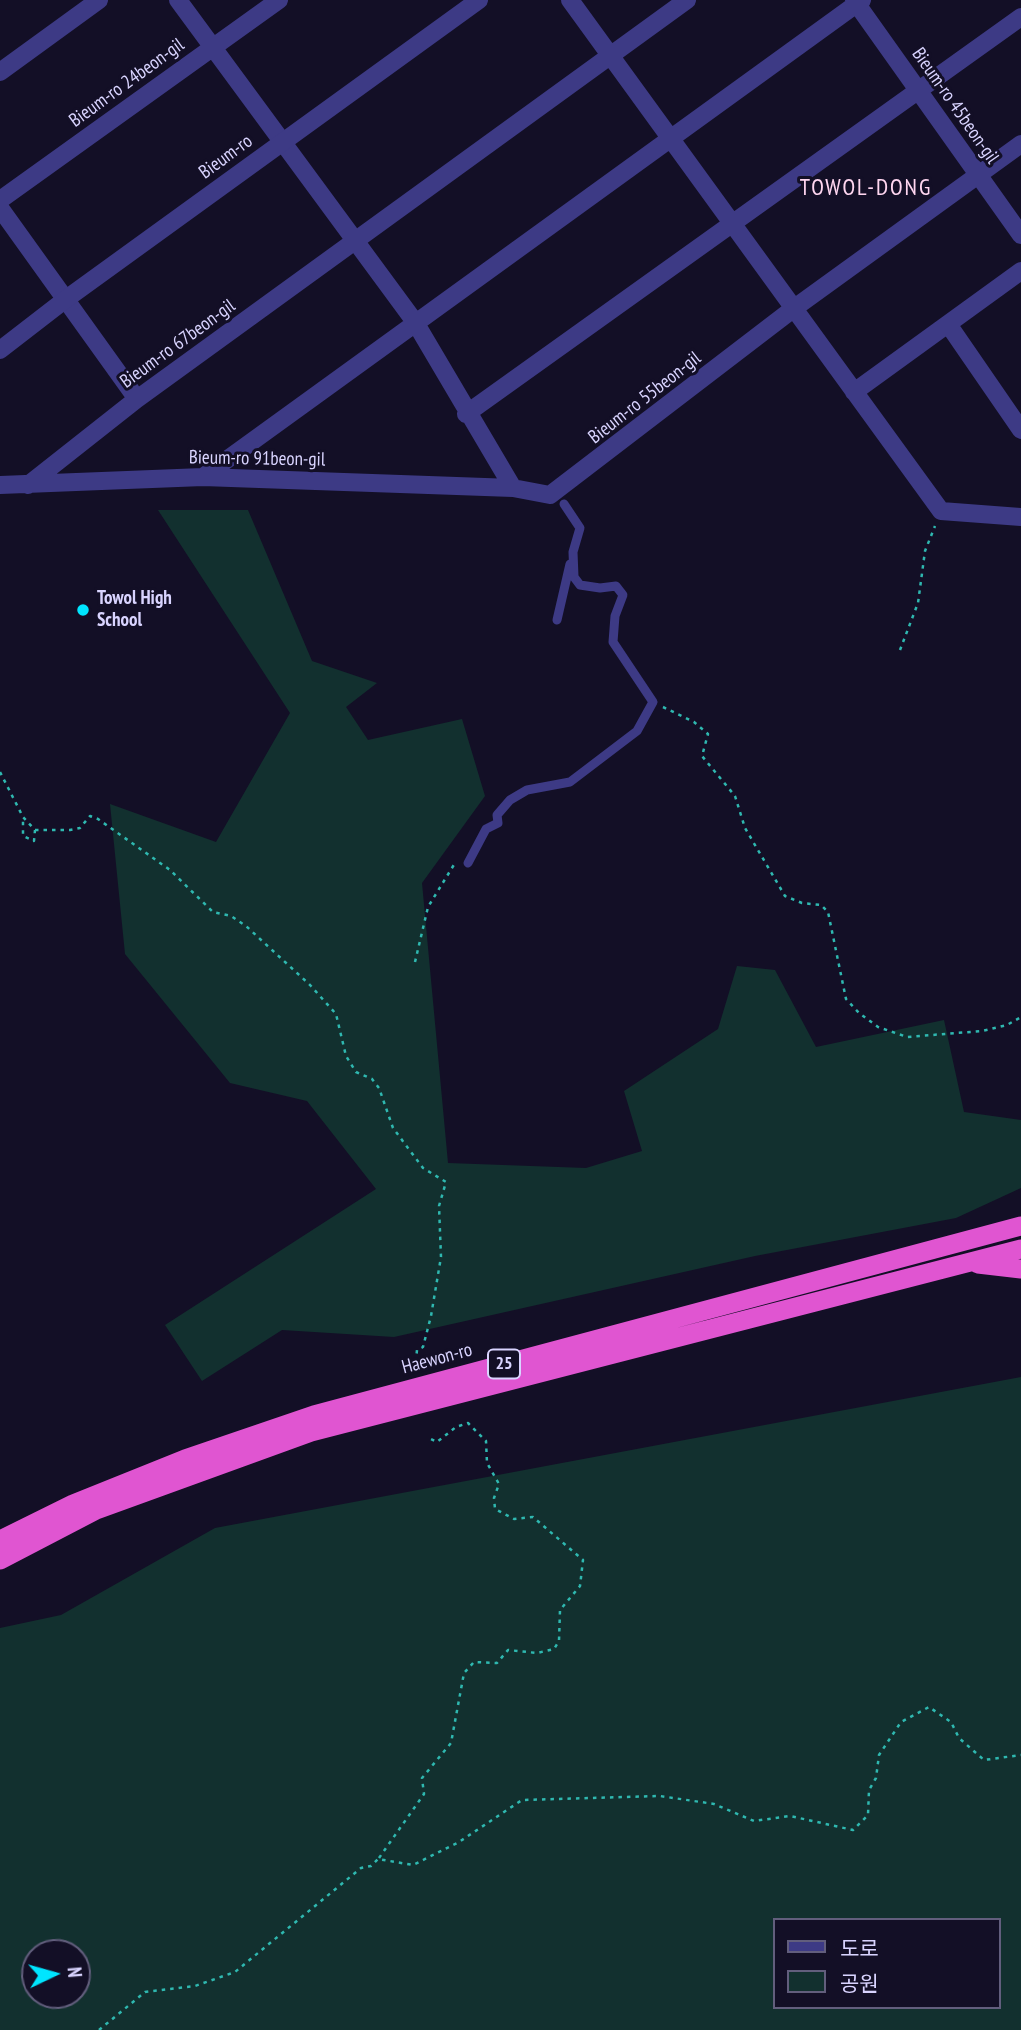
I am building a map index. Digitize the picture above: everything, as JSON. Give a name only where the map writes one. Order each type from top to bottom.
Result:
[{"type":"highway","name":"Haewon-ro","points":[[0,1540],[72,1504],[185,1458],[314,1415],[1021,1226]]},
{"type":"highway","name":"Haewon-ro","points":[[0,1560],[96,1510],[311,1432],[1021,1248]]},
{"type":"highway","points":[[966,1263],[1021,1269]]},
{"type":"street","points":[[0,72],[99,0]]},
{"type":"street","points":[[178,0],[415,322],[513,488]]},
{"type":"street","name":"Bieum-ro 24beon-gil","points":[[0,200],[279,0]]},
{"type":"street","name":"Bieum-ro","points":[[0,351],[66,299],[479,0]]},
{"type":"street","points":[[570,0],[941,511],[1021,517]]},
{"type":"street","points":[[356,242],[687,0]]},
{"type":"street","points":[[203,477],[858,1]]},
{"type":"street","name":"Bieum-ro 45beon-gil","points":[[858,1],[1021,235]]},
{"type":"street","points":[[467,414],[1021,17]]},
{"type":"street","name":"Bieum-ro 55beon-gil","points":[[513,488],[550,495],[569,483],[793,309],[1021,144]]},
{"type":"street","points":[[0,208],[137,399]]},
{"type":"street","name":"Bieum-ro 67beon-gil","points":[[28,485],[137,399],[356,242]]},
{"type":"street","points":[[854,392],[1021,271]]},
{"type":"street","points":[[948,324],[1021,430]]},
{"type":"street","name":"Bieum-ro 91beon-gil","points":[[0,485],[203,477],[513,488]]},
{"type":"street","points":[[564,504],[569,483]]},
{"type":"lane","points":[[557,620],[580,528],[564,504]]},
{"type":"lane","points":[[468,863],[486,829],[498,823],[498,815],[510,800],[527,790],[570,782],[637,731],[653,702],[613,642],[615,616],[623,595],[615,586],[600,589],[580,585],[574,577],[573,552]]},
{"type":"path","points":[[900,650],[918,603],[925,551],[941,511]]},
{"type":"path","points":[[670,710],[694,722],[708,733],[702,756],[735,796],[745,828],[785,896],[802,903],[821,905],[828,912],[846,999],[859,1013],[877,1027],[907,1037],[982,1031],[1007,1025],[1021,1017]]},
{"type":"path","points":[[0,772],[23,817],[35,830],[70,830],[80,828],[90,816],[98,819],[170,870],[213,912],[231,916],[246,926],[310,985],[336,1014],[340,1035],[356,1072],[372,1079],[379,1088],[393,1128],[423,1168],[446,1182],[439,1206],[441,1257],[431,1316],[423,1347],[417,1350],[415,1368]]},
{"type":"path","points":[[23,817],[23,836],[34,841],[35,830]]},
{"type":"path","points":[[415,962],[428,907],[451,867],[479,842]]},
{"type":"path","points":[[99,2030],[145,1992],[195,1986],[235,1972],[361,1868],[371,1866],[424,1794],[422,1778],[451,1743],[464,1673],[474,1662],[497,1663],[508,1650],[537,1653],[554,1648],[559,1641],[560,1610],[580,1586],[583,1560],[533,1517],[514,1519],[495,1509],[494,1498],[499,1484],[486,1463],[486,1441],[468,1423],[456,1427],[437,1442],[427,1437]]},
{"type":"path","points":[[378,1859],[413,1865],[459,1842],[522,1800],[660,1796],[714,1804],[754,1822],[790,1816],[853,1830],[868,1815],[869,1790],[876,1778],[879,1755],[901,1722],[929,1707],[951,1722],[959,1738],[984,1760],[1021,1755]]},
{"type":"green space","points":[[158,510],[248,510],[312,661],[377,683],[346,707],[368,740],[462,719],[485,796],[422,883],[448,1163],[586,1168],[642,1151],[624,1091],[718,1029],[737,966],[775,970],[816,1047],[944,1020],[964,1112],[1021,1120],[1021,1188],[956,1218],[755,1256],[394,1337],[282,1330],[202,1381],[165,1325],[376,1189],[307,1101],[230,1083],[125,954],[110,804],[216,842],[290,713]]},
{"type":"green space","points":[[1021,1377],[1021,2030],[0,2030],[0,1628],[61,1615],[215,1528]]},
{"type":"place","name":"Towol High School","points":[[83,610]]},
{"type":"district","name":"TOWOL-DONG","points":[[866,188]]}]
